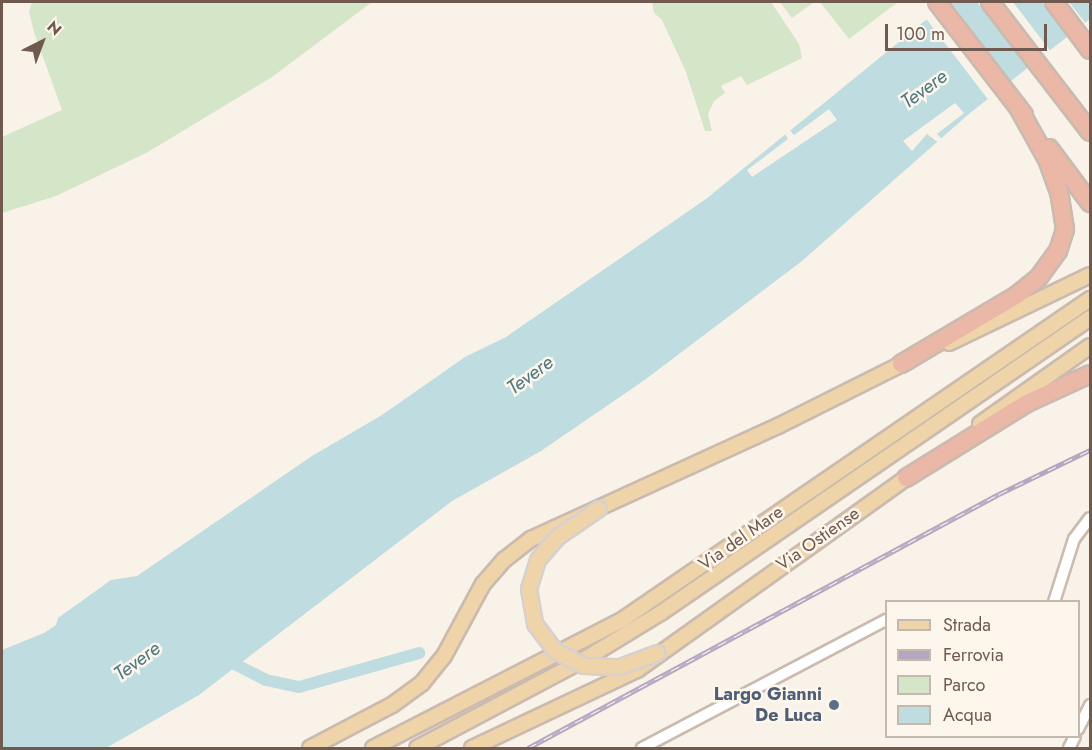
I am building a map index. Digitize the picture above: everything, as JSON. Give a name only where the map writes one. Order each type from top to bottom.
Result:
[{"type":"highway","points":[[937,2],[1090,202]]},
{"type":"highway","points":[[990,2],[1090,132]]},
{"type":"highway","points":[[1054,2],[1090,50]]},
{"type":"highway","points":[[901,364],[1031,285],[1056,256],[1065,229],[1064,218],[1048,161],[1018,107]]},
{"type":"highway","points":[[906,478],[1027,403],[1090,374]]},
{"type":"main road","points":[[310,748],[401,700],[429,676],[478,590],[504,560],[540,534],[778,426],[901,364],[1090,275]]},
{"type":"main road","name":"Via del Mare","points":[[374,748],[540,666],[631,614],[1090,298]]},
{"type":"main road","name":"Via del Mare","points":[[417,748],[545,682],[643,624],[1090,318]]},
{"type":"main road","name":"Via Ostiense","points":[[538,717],[628,675],[1090,346]]},
{"type":"main road","points":[[599,509],[558,537],[538,560],[529,589],[535,624],[555,651],[584,666],[620,667],[658,653]]},
{"type":"main road","points":[[472,748],[538,717]]},
{"type":"main road","points":[[482,748],[538,717]]},
{"type":"main road","points":[[328,748],[353,726]]},
{"type":"street","points":[[1055,600],[1074,539],[1090,518]]},
{"type":"street","points":[[642,748],[885,621]]},
{"type":"street","points":[[1080,725],[1090,705]]},
{"type":"green space","points":[[32,2],[372,2],[272,77],[148,152],[56,196],[2,213],[2,137],[62,110],[34,32],[29,12]]},
{"type":"green space","points":[[652,2],[771,2],[799,44],[802,58],[747,85],[741,76],[721,86],[725,93],[714,101],[708,114],[712,131],[705,131],[686,72],[662,20],[654,13]]},
{"type":"green space","points":[[780,2],[814,2],[792,18]]},
{"type":"green space","points":[[820,2],[898,2],[849,39]]},
{"type":"water","name":"Tevere","points":[[948,2],[1090,2],[1090,19],[970,113],[802,261],[646,379],[541,451],[452,501],[199,695],[106,748],[2,748],[2,650],[44,633],[56,625],[58,618],[111,580],[137,576],[312,456],[382,415],[465,357],[506,337],[706,199]]},
{"type":"pier","points":[[943,2],[951,2],[1013,84],[990,102],[924,16]]},
{"type":"pier","points":[[977,2],[1013,2],[1052,53],[1030,71]]},
{"type":"pier","points":[[1042,2],[1069,2],[1087,25],[1070,39]]},
{"type":"pier","points":[[955,103],[964,113],[937,134],[944,141],[940,144],[927,134],[912,151],[903,141]]},
{"type":"pier","points":[[829,109],[837,120],[752,177],[747,170],[788,139],[784,132],[788,128],[794,135]]},
{"type":"waterway","points":[[223,658],[266,680],[299,687],[419,653]]},
{"type":"railway","points":[[528,748],[999,494],[1090,450]]},
{"type":"place","name":"Largo Gianni De Luca","points":[[834,705]]}]
